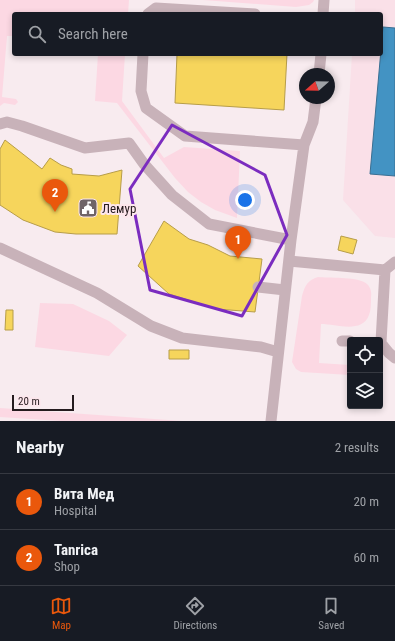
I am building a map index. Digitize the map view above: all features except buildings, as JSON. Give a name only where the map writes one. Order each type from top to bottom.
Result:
[{"type":"lane","points":[[323,12],[324,0]]},
{"type":"lane","points":[[151,12],[156,8],[222,12]]},
{"type":"lane","points":[[143,56],[141,91],[146,108],[185,136],[304,145]]},
{"type":"lane","points":[[319,68],[321,56]]},
{"type":"lane","points":[[271,421],[291,240],[304,145],[313,122],[315,104]]},
{"type":"lane","points":[[0,124],[7,122],[22,126],[85,148],[128,143],[144,164],[172,195],[209,224],[291,240]]},
{"type":"lane","points":[[0,248],[96,293],[151,326],[182,338],[261,348],[278,352]]},
{"type":"lane","points":[[289,262],[385,270],[395,262]]},
{"type":"lane","points":[[380,337],[385,270]]},
{"type":"lane","points":[[258,287],[286,290]]},
{"type":"lane","points":[[383,346],[395,358]]},
{"type":"highlighted area","points":[[172,125],[265,175],[287,235],[242,316],[150,290],[130,189]]},
{"type":"shaded area","points":[[0,0],[129,0],[128,12],[12,12],[12,36],[7,36],[2,97],[16,99],[18,102],[15,105],[4,103],[0,106]]},
{"type":"shaded area","points":[[203,0],[314,0],[309,5],[296,7]]},
{"type":"shaded area","points":[[355,0],[395,0],[395,238],[375,236],[343,200],[352,56],[383,56],[383,12],[355,12]]},
{"type":"shaded area","points":[[98,56],[125,56],[122,101],[164,158],[184,147],[240,151],[237,218],[215,210],[188,192],[175,178],[117,103],[95,101]]},
{"type":"shaded area","points":[[318,277],[360,280],[368,285],[371,290],[370,313],[366,321],[355,326],[348,327],[321,324],[319,363],[347,365],[347,375],[301,372],[296,369],[292,362],[302,296],[309,281]]},
{"type":"shaded area","points":[[40,303],[73,304],[109,321],[127,335],[109,356],[35,347]]},
{"type":"shaded area","points":[[0,408],[182,421],[61,421],[0,417]]},
{"type":"place","name":"Лемур","points":[[88,208]]},
{"type":"place","name":"Tanrica","points":[[55,212]]},
{"type":"place","name":"Вита Мед","points":[[238,259]]}]
